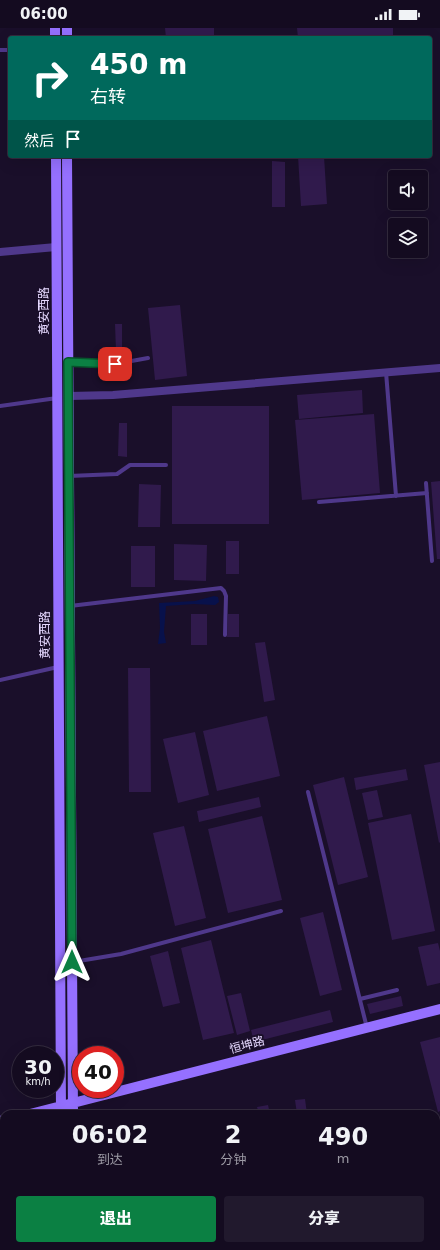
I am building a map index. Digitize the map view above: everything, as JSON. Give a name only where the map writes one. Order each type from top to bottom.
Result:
[{"type":"street","name":"黄安西路","points":[[56,158],[61,1110]]},
{"type":"street","name":"黄安西路","points":[[67,158],[73,1109]]},
{"type":"street","points":[[0,252],[56,247]]},
{"type":"street","points":[[69,396],[113,395],[440,368]]},
{"type":"street","name":"恒坤路","points":[[61,1110],[73,1109],[440,1009]]},
{"type":"lane","points":[[68,362],[115,364],[148,358]]},
{"type":"lane","points":[[386,372],[396,496]]},
{"type":"lane","points":[[0,406],[57,398]]},
{"type":"lane","points":[[69,476],[117,474],[130,465],[166,465]]},
{"type":"lane","points":[[426,483],[432,561]]},
{"type":"lane","points":[[319,502],[427,493]]},
{"type":"lane","points":[[70,606],[221,588],[226,596],[225,635]]},
{"type":"lane","points":[[0,680],[58,667]]},
{"type":"lane","points":[[308,792],[367,1028]]},
{"type":"lane","points":[[72,962],[121,954],[280,911]]},
{"type":"lane","points":[[360,998],[397,990]]},
{"type":"shaded area","points":[[214,596],[218,597],[219,602],[215,605],[194,604],[166,606],[164,632],[166,643],[158,644],[160,628],[159,603],[195,601]]},
{"type":"building","points":[[165,28],[214,28],[214,36],[166,36]]},
{"type":"building","points":[[297,28],[393,28],[393,36],[298,36]]},
{"type":"building","points":[[298,158],[324,158],[327,204],[301,206]]},
{"type":"building","points":[[272,161],[285,162],[285,207],[272,207]]},
{"type":"building","points":[[180,305],[187,376],[155,380],[148,308]]},
{"type":"building","points":[[115,324],[122,324],[122,351],[116,351]]},
{"type":"building","points":[[362,390],[363,413],[299,419],[297,395]]},
{"type":"building","points":[[172,406],[269,406],[269,524],[172,524]]},
{"type":"building","points":[[374,414],[380,493],[302,500],[295,420]]},
{"type":"building","points":[[119,423],[127,423],[127,457],[118,456]]},
{"type":"building","points":[[440,481],[440,559],[437,559],[431,482]]},
{"type":"building","points":[[139,484],[161,485],[160,527],[138,527]]},
{"type":"building","points":[[226,541],[239,541],[239,574],[226,574]]},
{"type":"building","points":[[174,544],[207,545],[206,581],[174,580]]},
{"type":"building","points":[[131,546],[155,546],[155,587],[131,587]]},
{"type":"building","points":[[191,614],[207,614],[207,645],[191,645]]},
{"type":"building","points":[[228,614],[239,614],[239,637],[227,637]]},
{"type":"building","points":[[265,642],[275,700],[264,702],[255,643]]},
{"type":"building","points":[[128,668],[150,668],[151,792],[129,792]]},
{"type":"building","points":[[267,716],[280,776],[217,791],[203,731]]},
{"type":"building","points":[[195,732],[209,795],[178,803],[163,739]]},
{"type":"building","points":[[440,762],[440,842],[439,843],[424,765]]},
{"type":"building","points":[[406,769],[408,780],[356,790],[354,778]]},
{"type":"building","points":[[344,777],[368,877],[338,885],[313,785]]},
{"type":"building","points":[[377,790],[383,817],[368,820],[362,793]]},
{"type":"building","points":[[259,797],[261,807],[199,822],[197,811]]},
{"type":"building","points":[[411,814],[435,931],[392,940],[368,823]]},
{"type":"building","points":[[262,816],[282,900],[228,913],[208,829]]},
{"type":"building","points":[[184,826],[206,918],[175,926],[153,833]]},
{"type":"building","points":[[323,912],[342,990],[320,996],[300,918]]},
{"type":"building","points":[[211,940],[234,1033],[203,1040],[181,948]]},
{"type":"building","points":[[438,943],[440,951],[440,983],[427,986],[418,947]]},
{"type":"building","points":[[168,951],[180,1003],[163,1007],[150,956]]},
{"type":"building","points":[[241,993],[250,1031],[237,1035],[227,996]]},
{"type":"building","points":[[401,996],[403,1006],[370,1014],[367,1004]]},
{"type":"building","points":[[330,1010],[333,1022],[254,1042],[251,1030]]},
{"type":"building","points":[[440,1037],[440,1110],[437,1110],[420,1042]]},
{"type":"building","points":[[305,1099],[306,1110],[296,1110],[295,1100]]},
{"type":"building","points":[[268,1105],[269,1110],[258,1110],[257,1107]]},
{"type":"route","points":[[72,962],[68,362],[115,364]]}]
